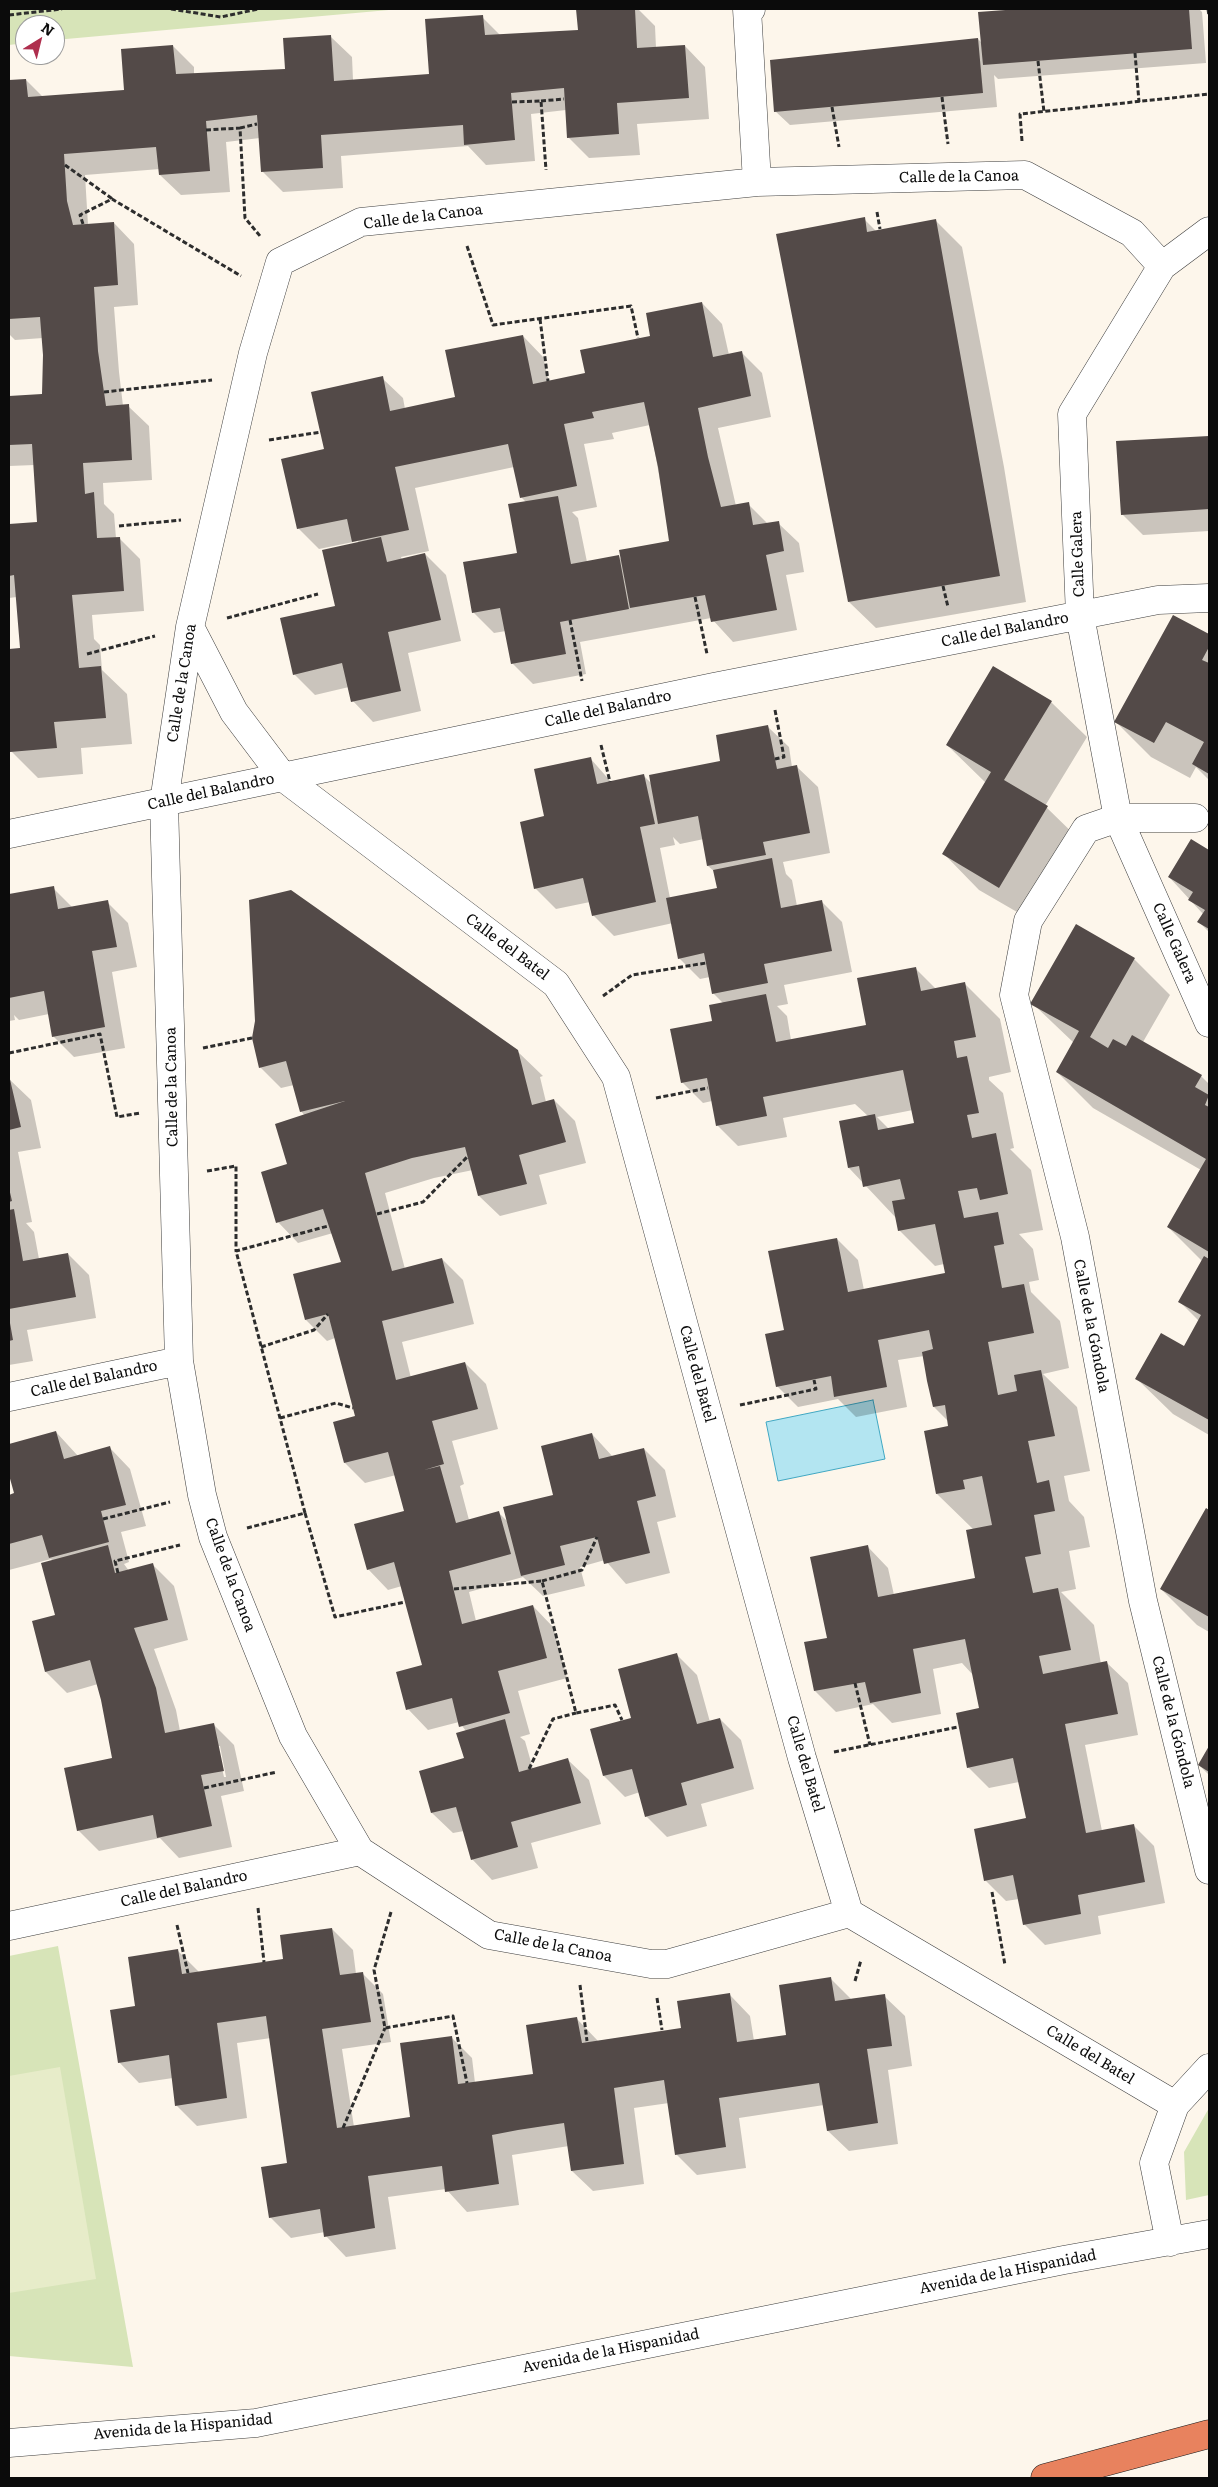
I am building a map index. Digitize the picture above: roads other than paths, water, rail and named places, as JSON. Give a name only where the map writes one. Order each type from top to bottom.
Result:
[{"type":"highway","points":[[1045,2478],[1209,2435]]},
{"type":"highway","points":[[1106,2478],[1209,2435]]},
{"type":"street","points":[[751,9],[748,9],[757,182]]},
{"type":"street","name":"Calle de la Canoa","points":[[849,1913],[666,1964],[651,1964],[489,1935],[360,1852],[293,1736],[213,1537],[202,1494],[179,1361],[164,802],[190,628],[248,375],[280,262],[361,222],[757,182],[1025,175],[1132,233],[1162,266]]},
{"type":"street","name":"Calle Galera","points":[[1209,231],[1162,266],[1072,414],[1080,616],[1118,818],[1209,1023]]},
{"type":"street","name":"Calle del Balandro","points":[[9,834],[588,714],[714,686],[1158,600],[1209,598]]},
{"type":"street","name":"Calle del Batel","points":[[190,628],[234,712],[283,777],[556,984],[616,1077],[802,1758],[849,1913],[1175,2105]]},
{"type":"street","name":"Calle de la Góndola","points":[[1195,818],[1118,818],[1086,829],[1028,921],[1014,995],[1075,1237],[1142,1601],[1209,1870]]},
{"type":"street","name":"Calle del Balandro","points":[[9,1397],[179,1361]]},
{"type":"street","name":"Calle del Balandro","points":[[9,1926],[360,1852]]},
{"type":"street","points":[[1170,2242],[1154,2164],[1175,2105],[1209,2068]]},
{"type":"street","name":"Avenida de la Hispanidad","points":[[9,2443],[256,2423],[1055,2262],[1209,2234]]},
{"type":"water","points":[[873,1400],[885,1459],[778,1481],[766,1422]]}]
